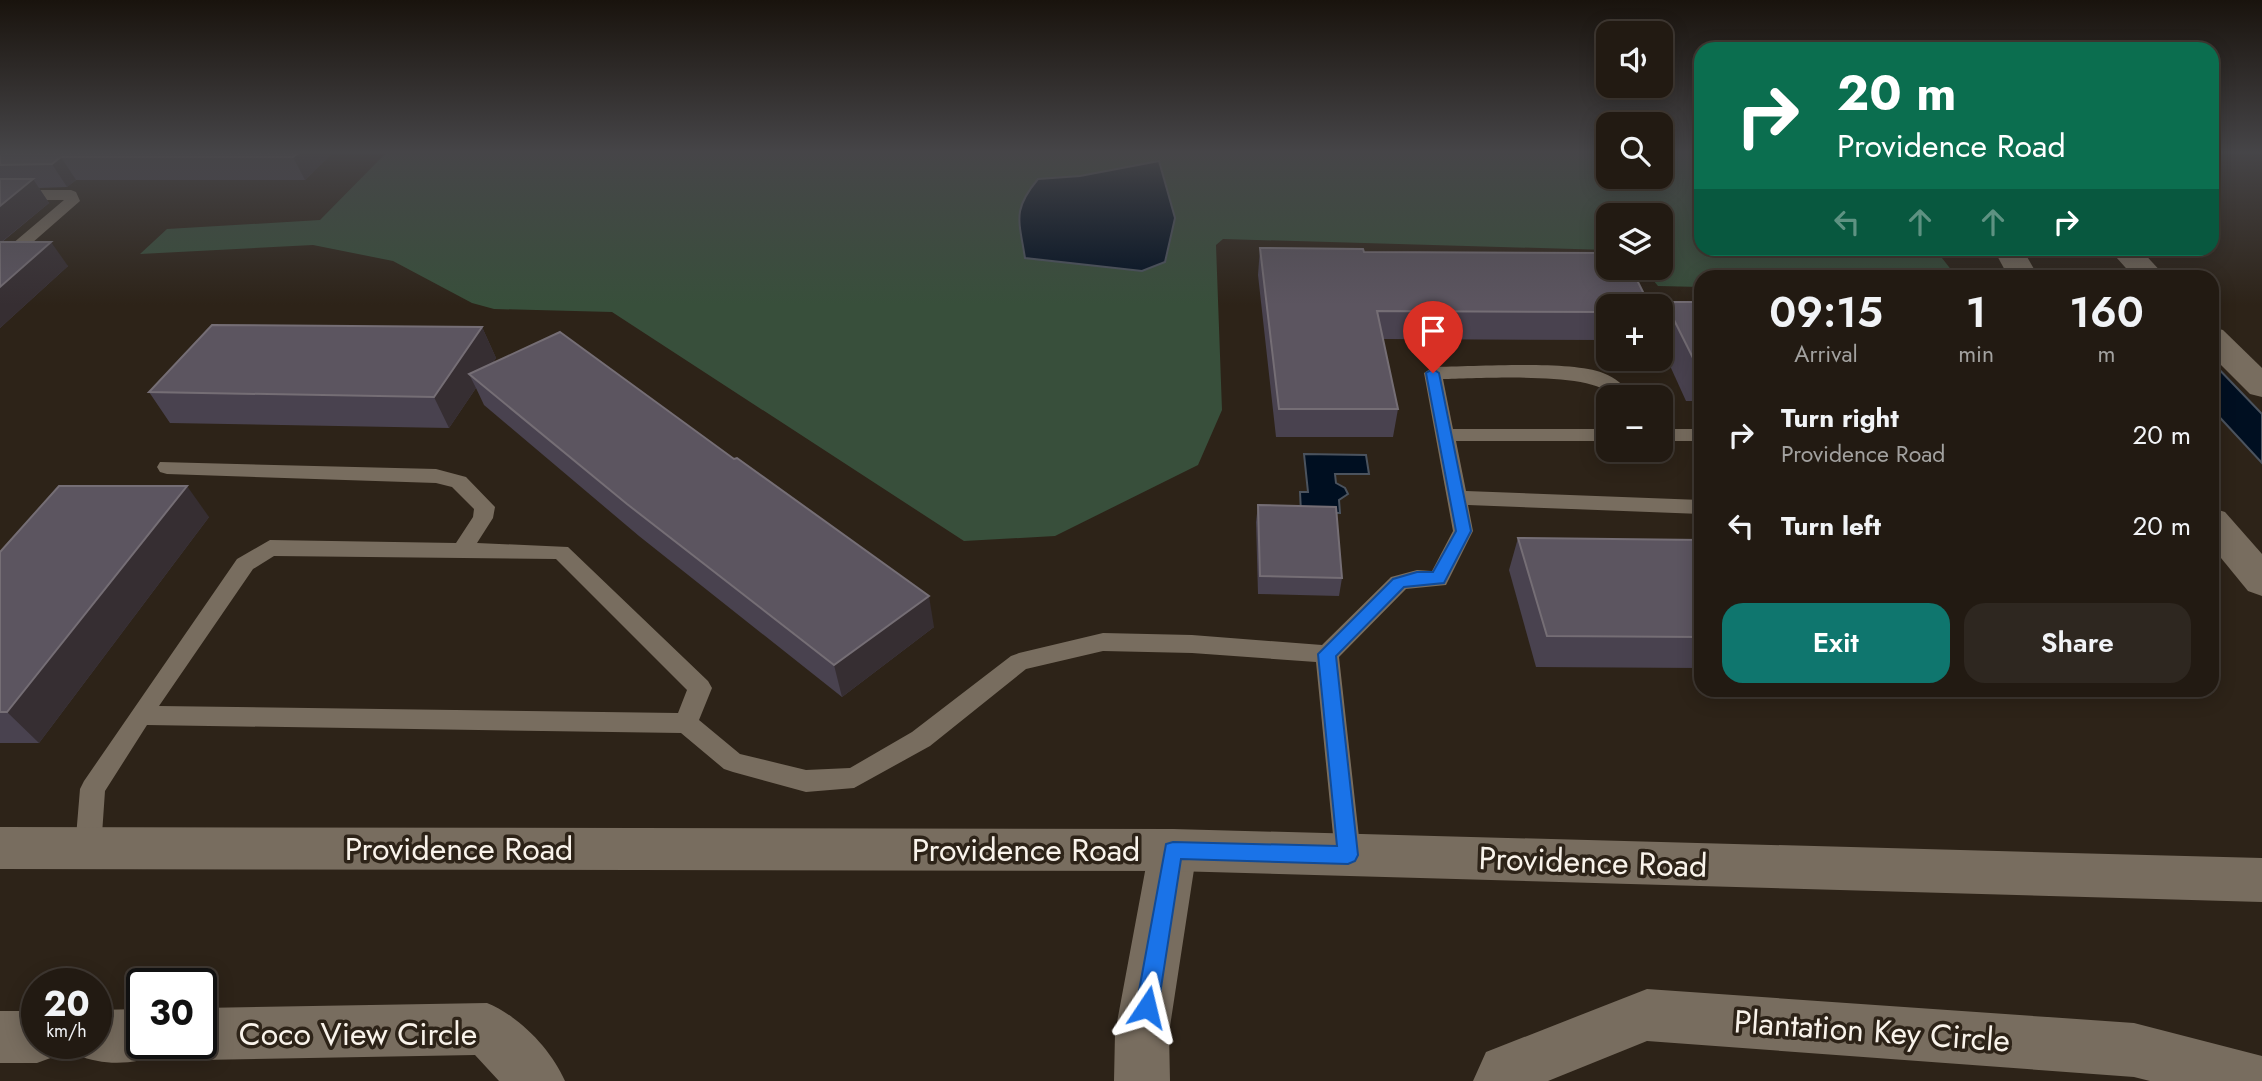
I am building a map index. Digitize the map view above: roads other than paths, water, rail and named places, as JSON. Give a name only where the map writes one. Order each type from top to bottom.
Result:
[{"type":"street","points":[[2130,256],[2144,270]]},
{"type":"street","points":[[2219,344],[2262,387]]},
{"type":"street","points":[[2219,529],[2262,581]]},
{"type":"street","name":"Providence Road","points":[[0,848],[1173,850],[2262,880]]},
{"type":"street","points":[[1142,1081],[1142,1033],[1173,850]]},
{"type":"street","name":"Plantation Key Circle","points":[[1501,1081],[1504,1071],[1647,1015],[2134,1050],[2256,1081]]},
{"type":"street","name":"Coco View Circle","points":[[217,1034],[487,1029],[537,1081]]},
{"type":"street","points":[[0,1037],[21,1037]]},
{"type":"lane","points":[[0,253],[18,247],[68,204]]},
{"type":"lane","points":[[139,715],[686,723],[733,762],[806,781],[854,779],[921,739],[1019,662],[1103,642],[1192,644],[1327,654],[1399,583],[1417,578],[1438,579],[1464,531],[1433,373],[1558,373],[1598,377],[1612,385]]},
{"type":"lane","points":[[1444,435],[1596,435]]},
{"type":"lane","points":[[1673,435],[1694,435]]},
{"type":"lane","points":[[167,467],[412,473],[459,482],[485,507],[483,518],[463,550]]},
{"type":"lane","points":[[1457,498],[1694,507]]},
{"type":"lane","points":[[88,849],[93,789],[139,715],[245,564],[270,548],[561,552],[700,688],[686,723]]},
{"type":"lane","points":[[1327,654],[1348,855]]},
{"type":"water","points":[[1022,204],[1171,204],[1175,218],[1165,262],[1142,271],[1025,258]]},
{"type":"water","points":[[2219,369],[2262,414],[2262,463],[2219,417]]},
{"type":"water","points":[[1304,454],[1366,455],[1369,474],[1335,474],[1336,483],[1345,488],[1348,494],[1339,500],[1340,513],[1301,512],[1300,492],[1308,492]]}]
